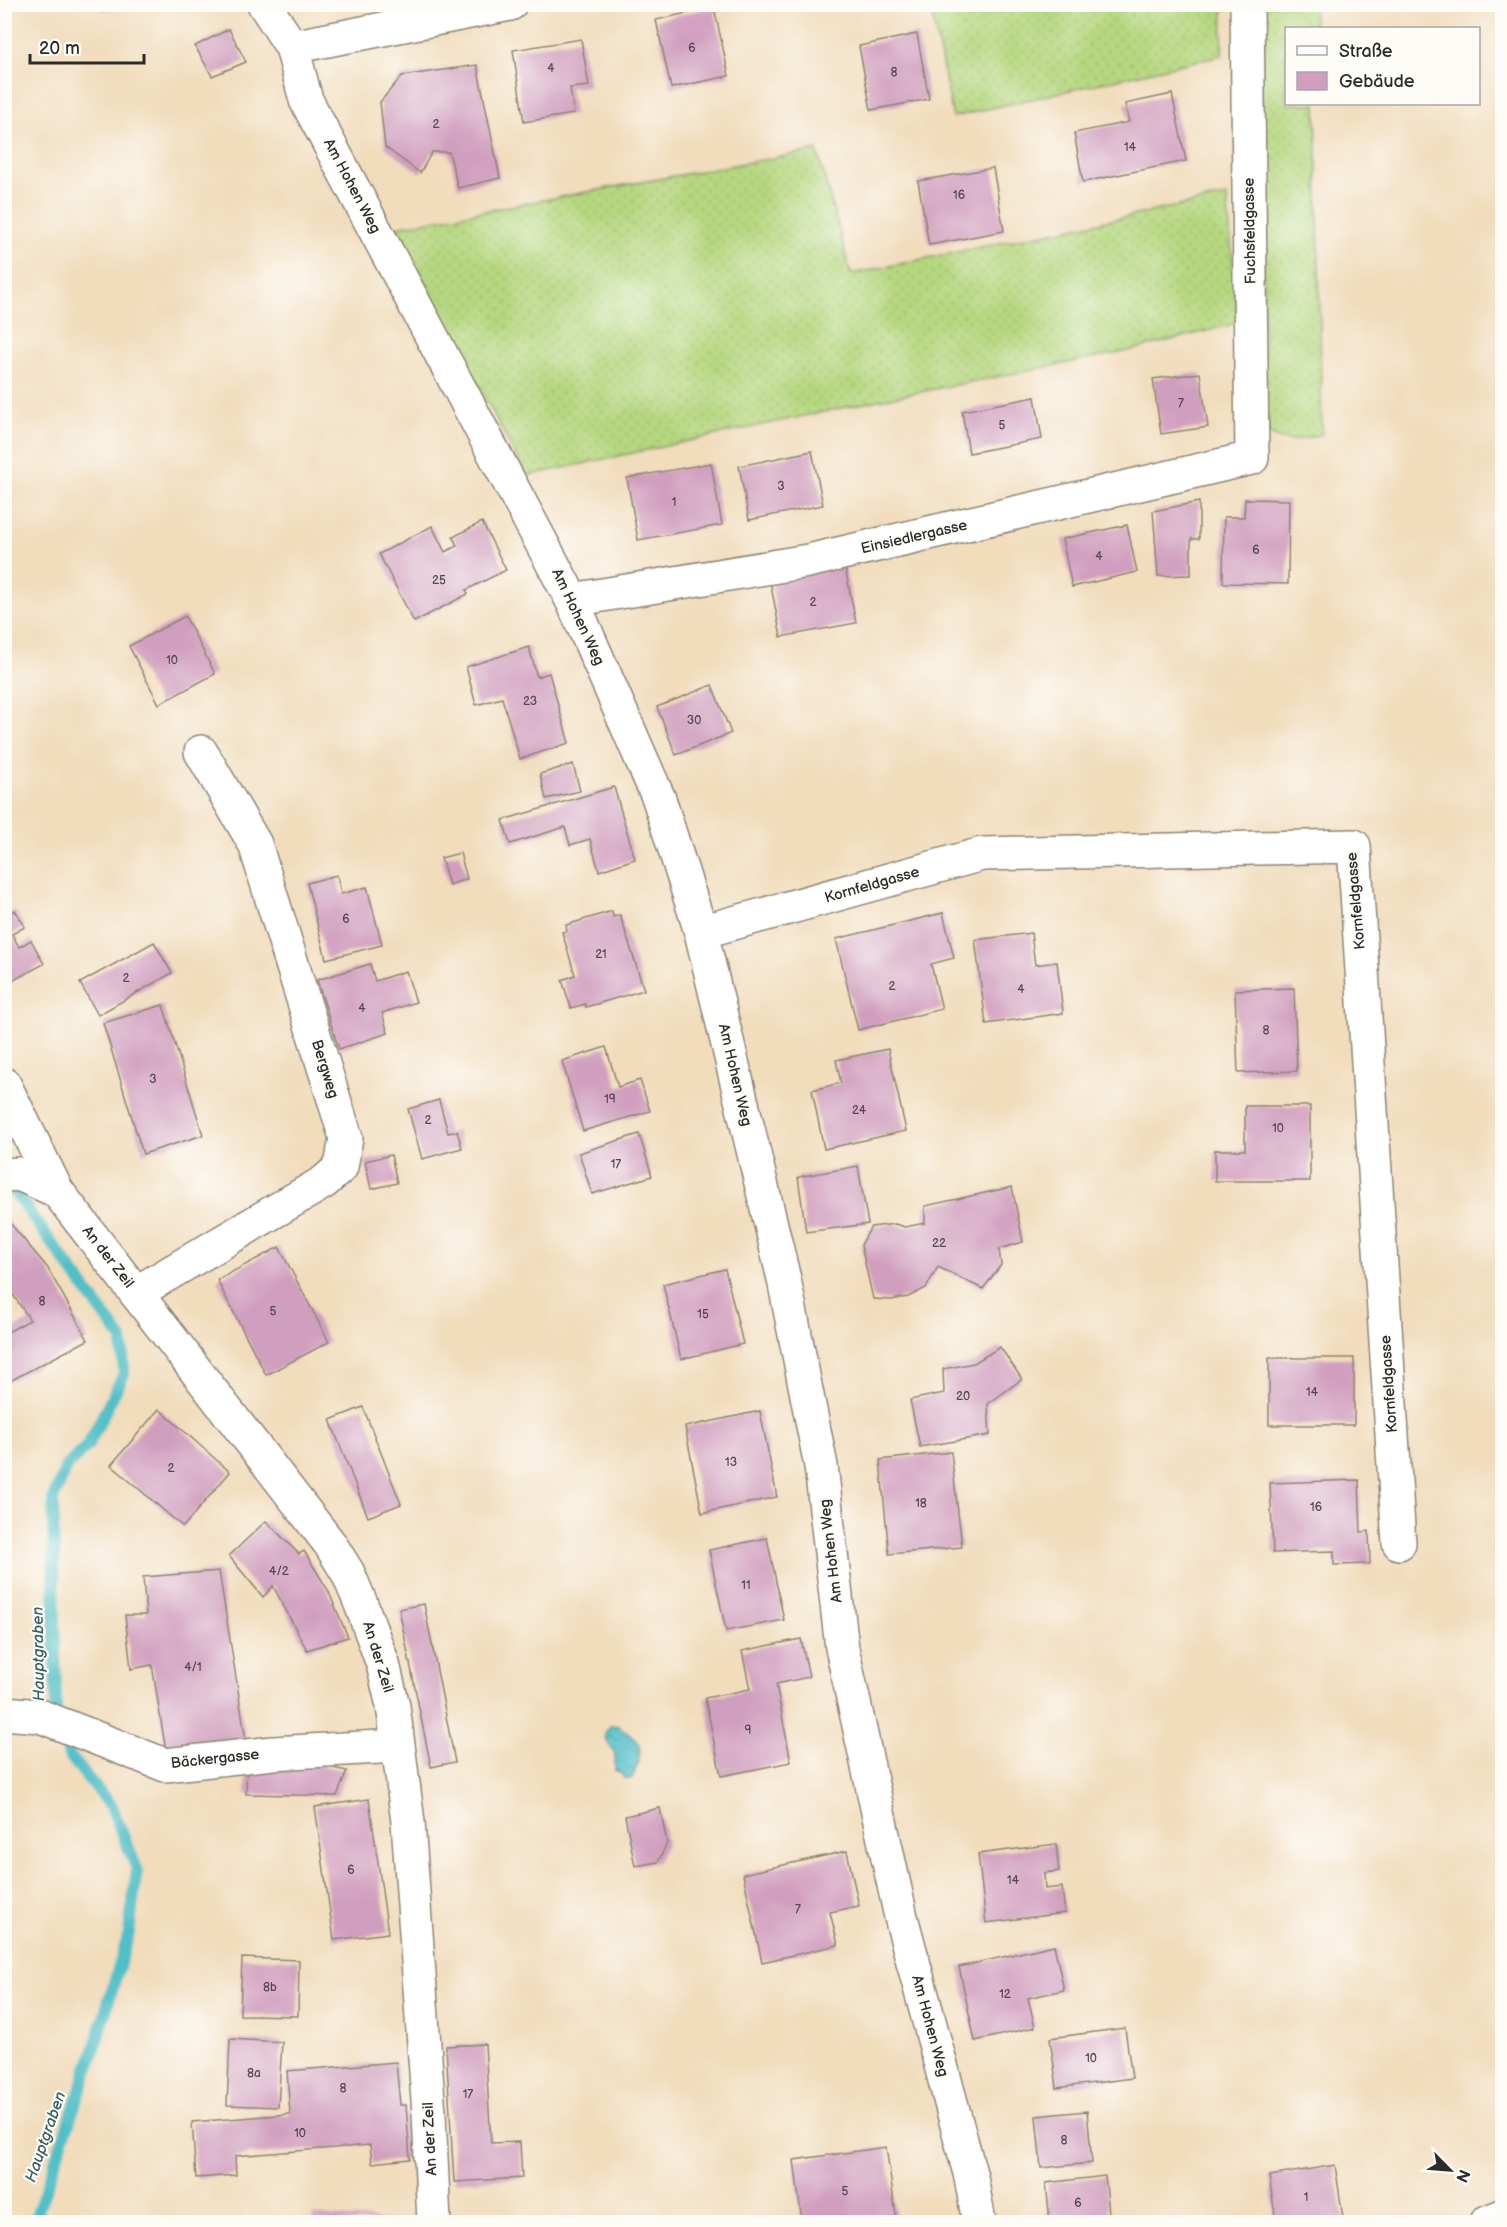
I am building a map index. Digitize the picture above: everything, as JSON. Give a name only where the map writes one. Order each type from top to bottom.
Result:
[{"type":"street","name":"Am Hohen Weg","points":[[264,4],[292,47],[306,99],[572,600],[658,798],[701,932],[784,1279],[819,1455],[842,1648],[901,1917],[971,2177],[979,2223]]},
{"type":"street","points":[[292,47],[510,4]]},
{"type":"street","name":"Fuchsfeldgasse","points":[[1247,4],[1252,458]]},
{"type":"street","name":"Einsiedlergasse","points":[[572,600],[808,561],[1252,458]]},
{"type":"street","name":"Bergweg","points":[[136,1293],[324,1182],[341,1167],[346,1138],[255,844],[201,752]]},
{"type":"street","name":"Kornfeldgasse","points":[[701,932],[982,854],[1354,846],[1399,1543]]},
{"type":"street","name":"An der Zeil","points":[[4,1084],[57,1191],[330,1544],[348,1573],[383,1664],[393,1706],[408,1822],[429,2114],[434,2223]]},
{"type":"street","points":[[12,1174],[57,1191]]},
{"type":"street","name":"Bäckergasse","points":[[4,1713],[40,1716],[165,1765],[273,1753],[398,1746]]},
{"type":"street","points":[[1487,2223],[1503,2216]]},
{"type":"green space","points":[[930,5],[1223,5],[1222,55],[953,117]]},
{"type":"green space","points":[[1260,5],[1314,5],[1314,27],[1285,27],[1285,105],[1316,105],[1322,434],[1285,440],[1265,430]]},
{"type":"green space","points":[[817,150],[851,274],[1227,196],[1238,323],[1133,350],[869,402],[526,476],[396,227]]},
{"type":"water","points":[[611,1725],[619,1726],[640,1744],[639,1762],[632,1778],[624,1778],[615,1770],[615,1753],[606,1740],[605,1734]]},
{"type":"building","points":[[100,4],[119,4],[119,5],[102,11]]},
{"type":"building","points":[[714,7],[729,76],[671,88],[656,20]]},
{"type":"building","points":[[229,29],[246,62],[212,76],[195,46]]},
{"type":"building","points":[[917,34],[929,99],[871,110],[859,46]]},
{"type":"building","points":[[581,39],[589,86],[570,88],[574,114],[524,122],[513,50]]},
{"type":"building","points":[[477,65],[500,178],[458,188],[449,152],[432,152],[420,173],[385,147],[380,102],[402,76]]},
{"type":"building","points":[[1172,94],[1186,161],[1083,182],[1074,133],[1129,122],[1125,104]]},
{"type":"building","points":[[993,168],[1004,231],[929,245],[918,181]]},
{"type":"building","points":[[1200,373],[1208,427],[1161,434],[1153,379]]},
{"type":"building","points":[[1035,397],[1042,439],[969,453],[962,411]]},
{"type":"building","points":[[812,451],[823,505],[749,520],[739,466]]},
{"type":"building","points":[[711,463],[722,525],[638,540],[627,478]]},
{"type":"building","points":[[1245,499],[1289,500],[1288,584],[1223,583],[1224,517],[1244,517]]},
{"type":"building","points":[[1199,502],[1199,539],[1191,539],[1191,575],[1158,576],[1153,511]]},
{"type":"building","points":[[482,522],[506,570],[466,590],[468,594],[414,622],[379,554],[432,526],[445,552],[457,546],[453,537]]},
{"type":"building","points":[[1127,525],[1137,572],[1072,587],[1062,539]]},
{"type":"building","points":[[845,567],[856,623],[781,637],[770,581]]},
{"type":"building","points":[[185,616],[215,674],[159,704],[129,646]]},
{"type":"building","points":[[529,647],[537,677],[549,673],[569,743],[520,759],[502,698],[476,705],[466,667]]},
{"type":"building","points":[[712,685],[731,733],[676,755],[657,707]]},
{"type":"building","points":[[573,764],[580,791],[546,799],[540,774]]},
{"type":"building","points":[[614,787],[635,859],[599,871],[590,839],[570,845],[565,827],[510,844],[503,820]]},
{"type":"building","points":[[460,853],[467,879],[449,885],[441,858]]},
{"type":"building","points":[[337,875],[341,894],[367,887],[382,945],[326,959],[307,883]]},
{"type":"building","points":[[15,910],[25,927],[12,934],[19,947],[31,940],[44,964],[4,985],[4,916]]},
{"type":"building","points":[[612,911],[613,917],[620,915],[644,990],[586,1007],[585,1004],[571,1008],[562,980],[575,975],[562,932],[567,931],[566,925]]},
{"type":"building","points":[[943,913],[954,958],[931,964],[942,1009],[858,1030],[836,939]]},
{"type":"building","points":[[1031,933],[1035,965],[1057,962],[1063,1013],[986,1024],[975,940]]},
{"type":"building","points":[[154,942],[172,973],[98,1015],[80,983]]},
{"type":"building","points":[[370,964],[375,981],[406,971],[416,1002],[382,1013],[388,1033],[339,1049],[317,980]]},
{"type":"building","points":[[1294,988],[1297,1071],[1238,1073],[1235,990]]},
{"type":"building","points":[[163,1005],[203,1135],[143,1154],[103,1023]]},
{"type":"building","points":[[606,1047],[618,1087],[640,1080],[650,1111],[583,1131],[562,1061]]},
{"type":"building","points":[[888,1049],[906,1131],[824,1149],[812,1090],[841,1083],[836,1060]]},
{"type":"building","points":[[439,1100],[448,1133],[457,1131],[462,1148],[422,1159],[408,1109]]},
{"type":"building","points":[[1245,1106],[1310,1106],[1310,1181],[1215,1181],[1215,1150],[1245,1150]]},
{"type":"building","points":[[639,1134],[652,1176],[592,1194],[579,1153]]},
{"type":"building","points":[[391,1155],[397,1183],[371,1189],[365,1161]]},
{"type":"building","points":[[858,1166],[868,1224],[806,1232],[798,1177]]},
{"type":"building","points":[[1012,1187],[1023,1242],[999,1249],[1001,1265],[983,1289],[938,1267],[926,1288],[908,1297],[891,1300],[873,1299],[861,1245],[871,1227],[895,1224],[905,1227],[925,1223],[925,1206]]},
{"type":"building","points":[[4,1216],[47,1267],[88,1340],[4,1384],[4,1334],[30,1320],[4,1281]]},
{"type":"building","points":[[279,1247],[329,1342],[266,1375],[217,1280]]},
{"type":"building","points":[[725,1269],[743,1344],[681,1359],[663,1284]]},
{"type":"building","points":[[1000,1347],[1022,1379],[988,1404],[990,1435],[920,1447],[910,1400],[944,1393],[943,1369],[974,1363]]},
{"type":"building","points":[[1269,1358],[1354,1358],[1354,1425],[1269,1425]]},
{"type":"building","points":[[363,1407],[401,1504],[368,1517],[330,1420]]},
{"type":"building","points":[[159,1409],[230,1472],[183,1527],[111,1465]]},
{"type":"building","points":[[760,1411],[777,1497],[702,1513],[685,1427]]},
{"type":"building","points":[[951,1452],[962,1547],[889,1554],[880,1460]]},
{"type":"building","points":[[1359,1480],[1361,1532],[1369,1531],[1370,1564],[1334,1565],[1334,1551],[1273,1553],[1270,1483]]},
{"type":"building","points":[[266,1521],[299,1554],[304,1551],[328,1590],[348,1637],[307,1650],[273,1586],[263,1597],[229,1556]]},
{"type":"building","points":[[767,1538],[784,1620],[726,1631],[709,1550]]},
{"type":"building","points":[[219,1571],[248,1753],[167,1758],[152,1665],[131,1669],[125,1615],[146,1615],[143,1577]]},
{"type":"building","points":[[424,1604],[455,1762],[431,1767],[399,1609]]},
{"type":"building","points":[[801,1639],[809,1677],[776,1684],[791,1762],[721,1776],[705,1698],[750,1689],[742,1651]]},
{"type":"building","points":[[247,1762],[310,1763],[347,1771],[337,1796],[246,1794]]},
{"type":"building","points":[[369,1799],[388,1933],[334,1940],[315,1807]]},
{"type":"building","points":[[660,1808],[667,1843],[658,1862],[635,1866],[625,1816]]},
{"type":"building","points":[[1056,1844],[1059,1871],[1044,1873],[1045,1889],[1062,1887],[1065,1913],[986,1923],[978,1854]]},
{"type":"building","points":[[847,1851],[859,1906],[830,1912],[838,1945],[762,1962],[743,1874]]},
{"type":"building","points":[[1054,1945],[1064,1990],[1028,1998],[1035,2027],[975,2041],[959,1967]]},
{"type":"building","points":[[242,1958],[299,1960],[298,2016],[240,2015]]},
{"type":"building","points":[[1125,2028],[1132,2078],[1057,2088],[1050,2038]]},
{"type":"building","points":[[230,2039],[282,2042],[278,2107],[227,2105]]},
{"type":"building","points":[[485,2044],[491,2143],[520,2142],[522,2178],[454,2182],[446,2046]]},
{"type":"building","points":[[396,2062],[400,2105],[406,2105],[410,2159],[372,2163],[370,2145],[235,2156],[236,2175],[196,2178],[192,2122],[290,2114],[287,2071]]},
{"type":"building","points":[[1087,2111],[1092,2163],[1041,2168],[1036,2116]]},
{"type":"building","points":[[886,2147],[897,2222],[802,2222],[794,2160]]},
{"type":"building","points":[[1335,2165],[1343,2218],[1315,2222],[1276,2222],[1269,2176]]},
{"type":"building","points":[[1105,2176],[1110,2222],[1050,2222],[1046,2183]]},
{"type":"building","points":[[313,2215],[398,2221],[398,2222],[312,2222]]},
{"type":"waterway","name":"Hauptgraben","points":[[5,1179],[122,1339],[124,1374],[88,1445],[66,1467],[53,1499],[56,1713],[69,1755],[111,1806],[137,1869],[129,1933],[93,2054],[34,2222]]}]
